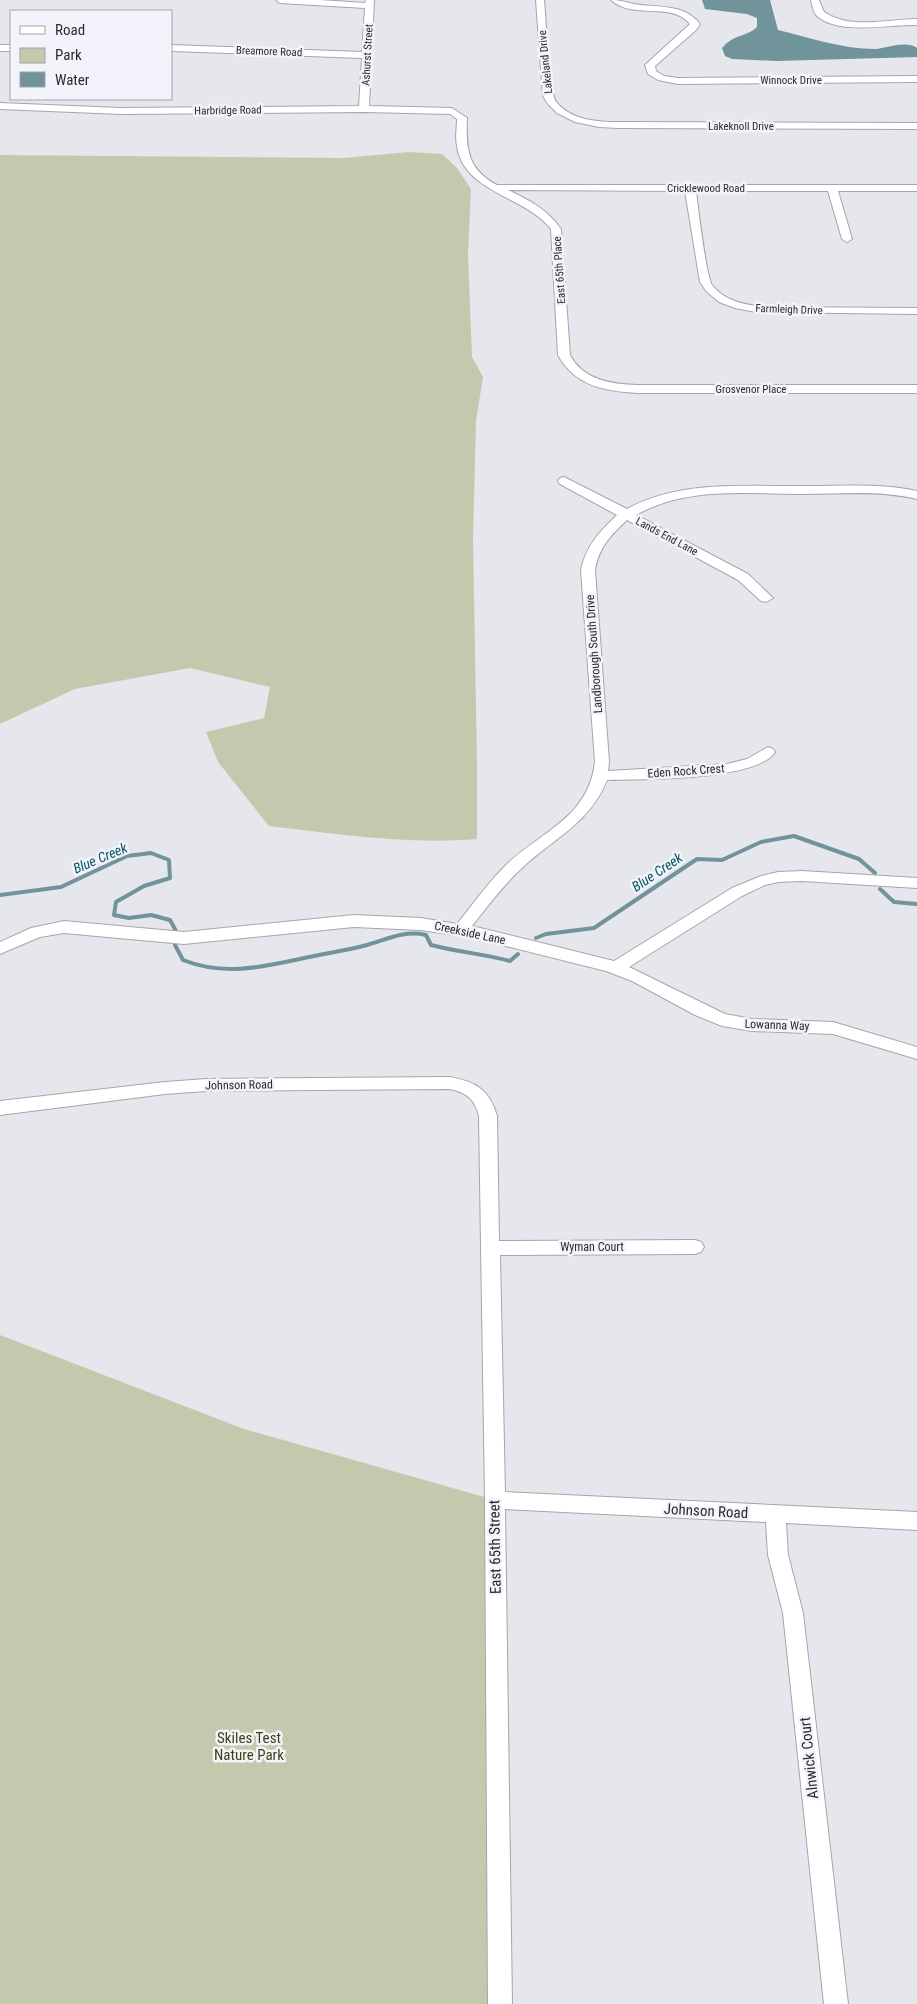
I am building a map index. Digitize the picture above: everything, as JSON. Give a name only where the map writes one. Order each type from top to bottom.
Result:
[{"type":"street","points":[[280,0],[370,3]]},
{"type":"street","name":"Lakeland Drive","points":[[540,0],[548,96],[553,105],[567,115]]},
{"type":"street","name":"Winnock Drive","points":[[615,0],[625,5],[680,13],[693,20],[695,24],[693,28],[650,65],[649,69],[651,72],[664,79],[719,82],[917,79]]},
{"type":"street","points":[[815,0],[820,14],[840,22],[867,25],[917,22]]},
{"type":"street","name":"Ashurst Street","points":[[364,109],[370,3]]},
{"type":"street","name":"Breamore Road","points":[[172,48],[367,54]]},
{"type":"street","name":"Harbridge Road","points":[[0,106],[136,112],[364,109],[442,110],[455,112]]},
{"type":"street","name":"East 65th Place","points":[[455,112],[462,118],[461,144],[465,158],[473,172],[495,187],[541,211],[556,229],[564,355],[568,365],[587,379]]},
{"type":"street","name":"Lakeknoll Drive","points":[[567,115],[588,122],[614,125],[917,126]]},
{"type":"street","name":"Cricklewood Road","points":[[495,187],[917,188]]},
{"type":"street","name":"Farmleigh Drive","points":[[690,188],[706,282],[712,292],[722,299],[743,307],[764,310],[917,311]]},
{"type":"street","points":[[832,188],[847,239]]},
{"type":"street","name":"Grosvenor Place","points":[[587,379],[606,386],[628,389],[917,389]]},
{"type":"street","name":"Lands End Lane","points":[[564,481],[743,577],[766,598]]},
{"type":"street","name":"Landborough South Drive","points":[[461,930],[518,863],[578,815],[593,794],[600,776],[602,762],[588,570],[592,554],[600,540],[616,522],[627,514],[656,501],[691,493],[886,490],[917,495]]},
{"type":"street","name":"Eden Rock Crest","points":[[600,776],[727,769],[752,762],[768,752]]},
{"type":"street","points":[[615,968],[737,892],[761,881],[778,877],[802,876],[917,883]]},
{"type":"street","name":"Creekside Lane","points":[[0,948],[37,932],[64,926],[184,938],[367,921],[413,923],[461,930],[615,968]]},
{"type":"street","name":"Lowanna Way","points":[[615,968],[638,977],[701,1011],[722,1020],[752,1025],[833,1028],[917,1053]]},
{"type":"street","name":"Johnson Road","points":[[0,1108],[165,1088],[219,1084],[449,1083],[466,1087],[478,1093]]},
{"type":"street","name":"East 65th Street","points":[[478,1093],[486,1104],[488,1116],[495,1500],[500,2004]]},
{"type":"street","name":"Wyman Court","points":[[490,1248],[695,1247]]},
{"type":"street","name":"Johnson Road","points":[[495,1500],[917,1521]]},
{"type":"street","name":"Alnwick Court","points":[[775,1514],[778,1555],[794,1613],[836,2004]]},
{"type":"green space","points":[[409,152],[442,154],[457,168],[471,189],[468,254],[472,357],[483,377],[476,421],[473,539],[477,839],[399,840],[269,826],[218,762],[206,732],[264,718],[270,687],[190,668],[75,689],[0,724],[0,155],[343,158]]},
{"type":"green space","name":"Skiles Test Nature Park","points":[[0,1335],[244,1429],[495,1500],[500,2004],[0,2004]]},
{"type":"water","points":[[702,0],[770,0],[778,30],[863,49],[908,45],[917,48],[917,57],[776,61],[732,59],[725,56],[722,48],[731,40],[757,27],[757,18],[747,14],[705,9]]},
{"type":"waterway","name":"Blue Creek","points":[[536,938],[546,934],[594,928],[697,859],[722,860],[761,842],[794,836],[859,859],[875,873]]},
{"type":"waterway","name":"Blue Creek","points":[[0,895],[61,887],[127,856],[151,853],[169,860],[170,878],[144,886],[116,902],[114,915],[129,918],[151,915],[170,920],[176,931]]},
{"type":"waterway","name":"Blue Creek","points":[[880,889],[894,902],[917,904]]},
{"type":"waterway","name":"Blue Creek","points":[[175,945],[183,960],[216,968],[232,969],[281,963],[410,934],[426,935],[431,945],[510,961],[518,954]]}]
